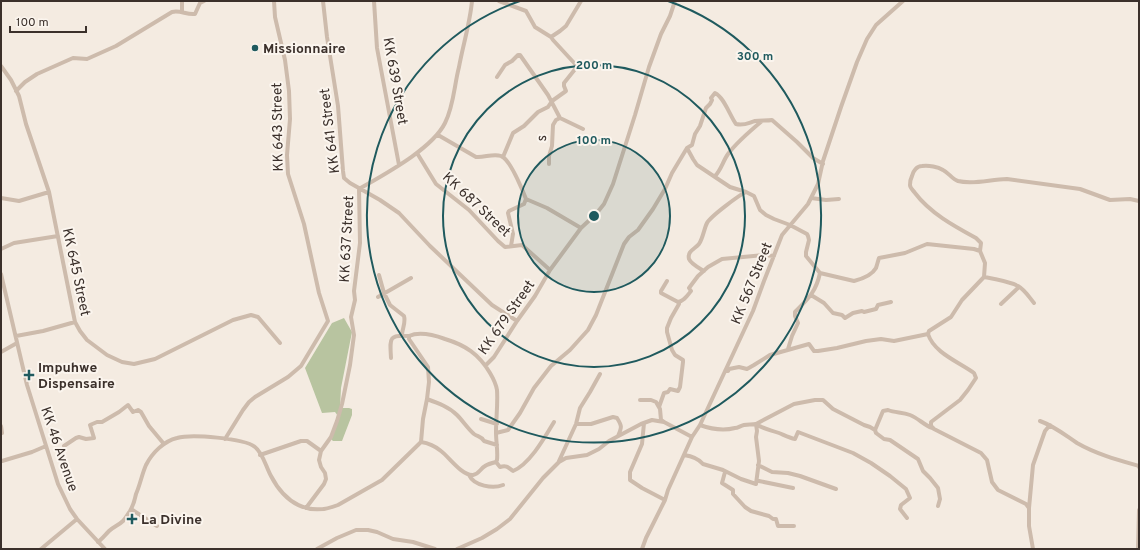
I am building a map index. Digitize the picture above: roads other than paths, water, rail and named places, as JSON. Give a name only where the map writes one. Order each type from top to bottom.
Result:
[{"type":"street","points":[[182,1],[182,12]]},
{"type":"street","points":[[16,91],[25,82],[37,74],[73,58],[87,59],[116,46],[172,12],[195,14],[200,3],[204,1]]},
{"type":"street","name":"KK 643 Street","points":[[225,439],[249,402],[288,377],[302,366],[328,321],[319,293],[304,224],[288,174],[287,155],[290,119],[289,91],[286,60],[275,17],[274,1]]},
{"type":"street","name":"KK 641 Street","points":[[323,1],[338,106],[344,178],[359,190],[380,200],[399,213],[430,246],[492,305],[517,321]]},
{"type":"street","name":"KK 639 Street","points":[[374,1],[377,48],[399,165]]},
{"type":"street","name":"KK 637 Street","points":[[321,451],[331,437],[337,421],[350,365],[354,335],[351,317],[355,300],[354,291],[360,243],[359,190],[417,153],[438,135],[445,122],[454,98],[458,69],[471,16],[472,1]]},
{"type":"street","points":[[499,1],[526,11],[534,27],[551,37],[576,65],[576,68],[564,82],[564,86],[567,89],[566,91],[552,101],[548,107],[538,112],[524,126],[513,133],[503,157]]},
{"type":"street","points":[[551,37],[566,26],[581,1]]},
{"type":"street","name":"KK 679 Street","points":[[496,462],[498,457],[496,433],[497,391],[496,385],[486,365],[494,357],[535,296],[550,270],[581,228],[604,204],[613,184],[649,67],[675,1]]},
{"type":"street","name":"KK 567 Street","points":[[642,549],[692,437],[700,425],[753,311],[782,236],[808,204],[818,184],[841,107],[867,38],[876,25],[903,1]]},
{"type":"street","points":[[497,77],[505,65],[520,55],[552,101],[560,118],[583,129]]},
{"type":"street","name":"KK 645 Street","points":[[1,66],[11,80],[16,91],[49,192],[75,322],[87,340],[107,355],[122,362],[134,364],[155,359],[233,320],[251,315],[258,317],[280,343]]},
{"type":"street","points":[[496,433],[508,430],[520,413],[534,388],[551,366],[570,350],[588,330],[596,315],[624,244],[629,237],[638,230],[653,209],[687,148],[692,145],[706,108],[710,104],[712,100],[711,98],[715,93],[718,94],[736,124],[740,125],[756,121],[772,120],[813,158],[823,164]]},
{"type":"street","name":"s","points":[[549,164],[553,125],[556,120],[560,118]]},
{"type":"street","points":[[715,176],[719,172],[727,155],[762,121]]},
{"type":"street","points":[[438,135],[476,157],[481,158],[495,155],[503,157],[507,160],[526,199],[547,208],[581,228]]},
{"type":"street","points":[[687,148],[692,159],[697,165],[730,187],[754,196],[760,210],[766,215],[790,225],[808,236],[809,240],[806,256],[820,273],[854,281],[858,280],[870,274],[876,268],[880,258],[905,253],[926,244],[974,249],[980,251]]},
{"type":"street","name":"KK 687 Street","points":[[417,153],[436,184],[469,210],[498,241],[506,247],[522,245],[550,270]]},
{"type":"street","points":[[725,371],[739,367],[746,369],[754,366],[770,355],[809,344],[814,350],[818,351],[866,341],[880,339],[894,341],[928,334],[929,331],[951,317],[962,300],[984,277],[985,263],[980,251],[980,243],[976,238],[937,214],[918,198],[910,184],[913,172],[916,168],[924,165],[936,167],[944,170],[958,181],[976,182],[1007,179],[1080,189],[1110,200],[1130,199],[1139,201]]},
{"type":"street","points":[[1,198],[19,201],[49,192]]},
{"type":"street","points":[[704,271],[691,262],[690,252],[699,244],[710,218],[746,192]]},
{"type":"street","points":[[811,198],[826,200],[839,198]]},
{"type":"street","points":[[511,246],[513,234],[508,213],[509,211],[524,204],[526,199]]},
{"type":"street","points":[[1,249],[14,243],[58,236]]},
{"type":"street","points":[[659,407],[664,393],[668,392],[670,389],[678,391],[680,387],[683,360],[675,355],[672,350],[667,332],[678,302],[682,301],[688,295],[691,291],[689,288],[698,276],[708,267],[722,259],[764,255],[774,256]]},
{"type":"street","points":[[788,349],[798,323],[795,312],[811,296],[819,280],[820,273]]},
{"type":"street","name":"KK 46 Avenue","points":[[1,274],[27,385],[58,484],[77,519],[104,549]]},
{"type":"street","points":[[379,275],[384,293],[390,305],[404,316],[405,321],[402,335]]},
{"type":"street","points":[[984,277],[1001,280],[1019,287],[1026,292],[1034,303]]},
{"type":"street","points":[[378,297],[411,278]]},
{"type":"street","points":[[668,281],[661,293],[678,302]]},
{"type":"street","points":[[1001,304],[1019,287]]},
{"type":"street","points":[[811,296],[824,303],[833,314],[842,315],[845,318],[853,313],[862,311],[866,312],[876,309],[878,305],[891,302]]},
{"type":"street","points":[[16,336],[75,322]]},
{"type":"street","points":[[391,358],[390,346],[393,337],[398,335],[411,336],[433,334],[450,340],[474,352],[486,365]]},
{"type":"street","points":[[928,334],[935,347],[974,373],[976,376],[960,400],[931,422],[932,428]]},
{"type":"street","points":[[98,542],[109,530],[124,520],[131,509],[146,465],[157,450],[169,440],[178,437],[198,436],[225,439],[249,444],[257,449],[277,486],[293,502],[306,508],[331,508],[382,480],[392,472],[421,442],[422,419],[428,399],[428,367],[409,339],[411,336]]},
{"type":"street","points":[[1,352],[17,343]]},
{"type":"street","points":[[559,462],[576,424],[580,408],[600,374]]},
{"type":"street","points":[[428,399],[450,409],[484,441],[497,445]]},
{"type":"street","points":[[640,400],[651,400],[656,402],[659,407],[661,420],[664,422]]},
{"type":"street","points":[[700,425],[717,430],[732,429],[746,424],[756,424],[794,404],[824,400],[833,410],[864,425],[870,426],[884,439],[890,440],[918,459],[923,471],[938,488],[940,500],[938,506]]},
{"type":"street","points":[[64,446],[79,437],[86,439],[94,438],[90,425],[97,422],[102,422],[128,405],[133,412],[138,410],[141,412],[149,426],[164,444]]},
{"type":"street","points":[[875,430],[883,411],[888,410],[910,415],[925,425],[981,453],[987,460],[992,482],[998,490],[1026,504],[1029,508]]},
{"type":"street","points":[[576,424],[591,424],[613,417],[617,418],[622,428],[618,437]]},
{"type":"street","points":[[481,418],[497,424]]},
{"type":"street","points":[[457,549],[492,532],[510,519],[543,478],[559,462],[566,458],[586,455],[599,449],[609,441],[652,420],[664,422],[692,437]]},
{"type":"street","points":[[1040,421],[1050,425],[1078,443],[1099,453],[1139,467]]},
{"type":"street","points":[[421,442],[431,444],[440,450],[464,473],[469,475],[478,473],[486,464],[496,462],[500,467],[508,466],[513,471],[538,448],[554,422]]},
{"type":"street","points":[[644,423],[642,444],[630,472],[630,480],[665,500]]},
{"type":"street","points":[[756,424],[759,461],[756,484]]},
{"type":"street","points":[[756,424],[762,428],[780,433],[789,438],[795,439],[798,432],[853,453],[872,463],[906,489],[910,498],[901,505],[900,509],[907,518]]},
{"type":"street","points":[[1033,549],[1029,526],[1029,508],[1033,465],[1045,431],[1050,425]]},
{"type":"street","points":[[1,426],[2,433]]},
{"type":"street","points":[[260,454],[301,441],[307,441],[321,451],[319,460],[326,479],[306,508]]},
{"type":"street","points":[[2,461],[46,446]]},
{"type":"street","points":[[684,455],[701,460],[703,464],[756,484]]},
{"type":"street","points":[[758,465],[772,472],[788,473],[800,476],[836,489]]},
{"type":"street","points":[[725,472],[722,482],[733,490],[733,494],[745,507],[752,511],[776,519],[778,526],[794,526]]},
{"type":"street","points":[[469,475],[471,480],[482,485],[503,485]]},
{"type":"street","points":[[756,484],[757,481],[759,481],[793,488]]},
{"type":"street","points":[[131,509],[157,526]]},
{"type":"street","points":[[1138,549],[1139,510]]},
{"type":"street","points":[[40,549],[77,519]]},
{"type":"street","points":[[318,549],[337,538],[356,530],[377,532],[393,538],[435,549]]},
{"type":"place","name":"Missionnaire","points":[[255,48]]},
{"type":"place","name":"Impuhwe Dispensaire","points":[[29,375]]},
{"type":"place","name":"La Divine","points":[[132,519]]}]
